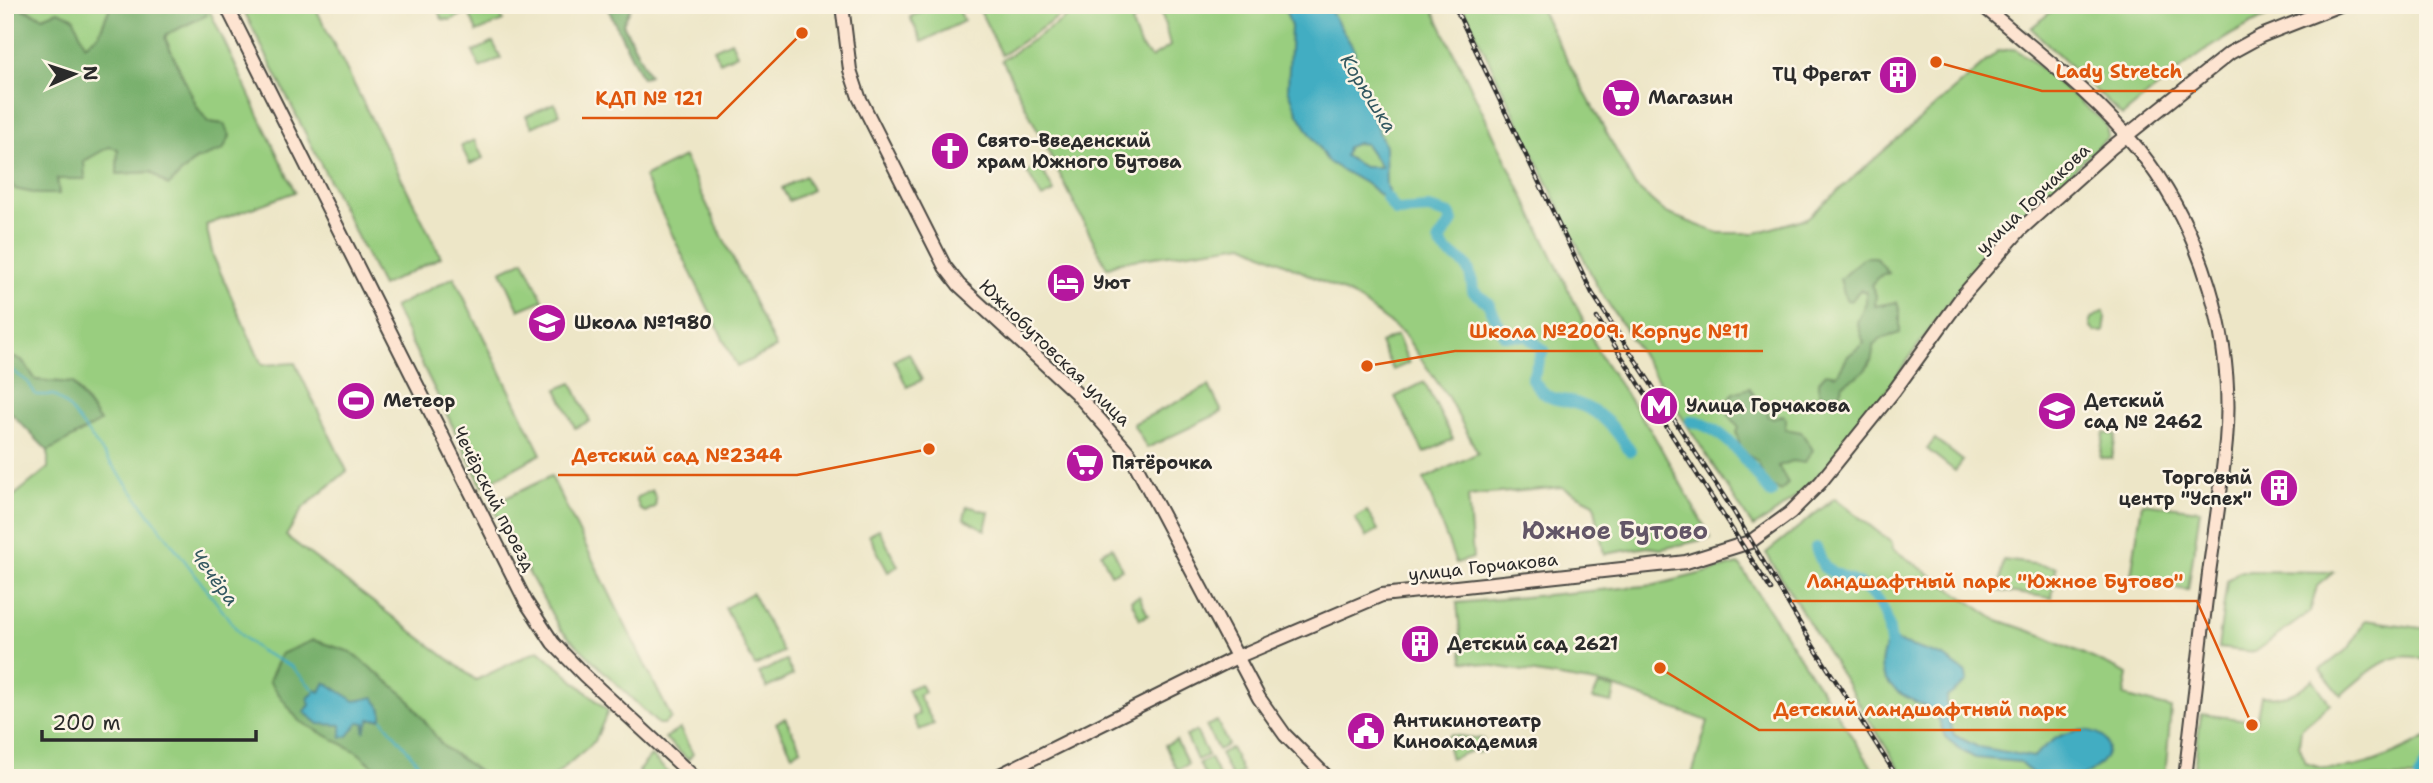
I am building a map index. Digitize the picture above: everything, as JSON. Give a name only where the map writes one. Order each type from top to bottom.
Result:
[{"type":"street","name":"Чечёрский проезд","points":[[226,5],[526,602],[553,643],[695,778]]},
{"type":"street","name":"Южнобутовская улица","points":[[842,5],[850,70],[859,97],[945,267],[959,285],[1075,392],[1130,454],[1237,657],[1285,735],[1328,778]]},
{"type":"street","points":[[1982,5],[2080,88],[2127,135],[2162,182],[2198,252],[2222,348],[2226,439],[2185,778]]},
{"type":"street","name":"улица Горчакова","points":[[994,778],[1237,657],[1382,596],[1686,562],[1750,542],[1796,508],[1820,483],[1894,391],[1964,294],[2012,239],[2127,135],[2243,45],[2340,5]]},
{"type":"green space","points":[[11,5],[43,17],[58,11],[73,17],[85,45],[99,34],[111,5],[203,5],[207,15],[167,34],[165,38],[197,107],[208,122],[224,124],[230,136],[223,150],[195,160],[168,186],[151,172],[117,174],[118,149],[109,147],[84,161],[85,179],[57,179],[59,194],[38,194],[15,189],[5,173],[5,11]]},
{"type":"green space","points":[[15,5],[111,5],[99,34],[85,45],[76,28],[58,11],[43,17]]},
{"type":"green space","points":[[203,5],[207,5],[295,192],[206,225],[213,256],[262,365],[295,363],[347,471],[303,508],[286,536],[476,680],[539,650],[608,711],[595,741],[552,778],[5,778],[5,503],[48,468],[48,451],[100,422],[73,383],[36,380],[22,360],[5,355],[5,173],[59,194],[57,178],[109,146],[118,149],[117,174],[151,172],[168,186],[195,160],[223,149],[230,136],[224,124],[208,122],[197,107],[165,38],[166,34],[207,15]]},
{"type":"green space","points":[[241,5],[314,5],[441,257],[382,286]]},
{"type":"green space","points":[[435,5],[477,5],[476,9],[450,20],[442,19]]},
{"type":"green space","points":[[496,5],[503,21],[477,32],[470,15]]},
{"type":"green space","points":[[606,5],[632,5],[623,24],[649,75],[642,78]]},
{"type":"green space","points":[[935,5],[957,5],[964,21],[922,42],[910,17]]},
{"type":"green space","points":[[977,5],[1074,5],[1074,6],[1002,55]]},
{"type":"green space","points":[[1085,5],[1134,5],[1138,14],[1132,24],[1140,46],[1151,58],[1170,46],[1160,5],[1431,5],[1601,357],[1653,434],[1711,538],[1661,549],[1648,547],[1604,554],[1594,503],[1562,487],[1468,496],[1473,558],[1456,563],[1424,479],[1478,453],[1449,399],[1403,333],[1355,297],[1244,244],[1120,262],[1107,268],[1002,60]]},
{"type":"green space","points":[[1462,5],[1538,5],[1635,186],[1666,213],[1718,233],[1755,233],[1807,218],[1998,51],[2014,49],[2030,59],[2106,124],[2108,137],[2027,215],[1970,276],[1839,453],[1812,482],[1784,506],[1753,527],[1597,286]]},
{"type":"green space","points":[[2059,5],[2294,5],[2224,39],[2183,67],[2122,116],[2031,28]]},
{"type":"green space","points":[[731,41],[737,54],[720,62],[714,49]]},
{"type":"green space","points":[[493,42],[501,58],[480,68],[473,52]]},
{"type":"green space","points":[[554,103],[560,114],[532,127],[526,116]]},
{"type":"green space","points":[[474,140],[483,158],[470,164],[461,146]]},
{"type":"green space","points":[[684,157],[776,348],[737,367],[644,177]]},
{"type":"green space","points":[[1040,165],[1054,192],[1042,198],[1027,172]]},
{"type":"green space","points":[[805,176],[812,190],[789,201],[782,188]]},
{"type":"green space","points":[[1864,257],[1875,257],[1889,273],[1878,277],[1871,285],[1876,295],[1875,306],[1897,302],[1900,333],[1880,339],[1873,346],[1871,360],[1865,370],[1843,384],[1839,394],[1828,397],[1819,393],[1819,381],[1826,373],[1837,375],[1848,356],[1864,343],[1857,322],[1866,302],[1866,292],[1860,290],[1851,301],[1846,300],[1840,279]]},
{"type":"green space","points":[[524,260],[543,300],[519,310],[501,271]]},
{"type":"green space","points":[[454,277],[541,454],[482,486],[394,307]]},
{"type":"green space","points":[[2103,311],[2106,318],[2104,332],[2095,332],[2090,326],[2090,320]]},
{"type":"green space","points":[[1397,335],[1409,363],[1393,370],[1380,343]]},
{"type":"green space","points":[[909,353],[922,380],[907,387],[894,360]]},
{"type":"green space","points":[[5,355],[22,360],[36,380],[72,383],[100,422],[48,451],[5,407]]},
{"type":"green space","points":[[1424,382],[1453,439],[1424,453],[1395,397]]},
{"type":"green space","points":[[572,383],[590,421],[575,428],[557,389]]},
{"type":"green space","points":[[1209,386],[1222,412],[1147,448],[1133,424]]},
{"type":"green space","points":[[1750,388],[1758,402],[1768,410],[1768,416],[1773,419],[1783,415],[1786,419],[1785,429],[1801,432],[1813,450],[1804,463],[1793,461],[1778,466],[1788,483],[1781,491],[1766,483],[1758,462],[1741,449],[1736,432],[1739,427],[1728,414],[1728,402],[1733,393]]},
{"type":"green space","points":[[2104,433],[2116,435],[2112,459],[2100,457]]},
{"type":"green space","points":[[1935,439],[1963,461],[1955,471],[1927,449]]},
{"type":"green space","points":[[551,476],[669,713],[671,718],[664,724],[658,724],[560,629],[491,505]]},
{"type":"green space","points":[[652,490],[656,499],[655,507],[645,512],[640,509],[636,498]]},
{"type":"green space","points":[[1835,498],[1892,543],[1893,549],[1995,619],[2044,636],[2128,674],[2124,696],[2171,708],[2165,778],[1905,778],[1766,553]]},
{"type":"green space","points":[[2142,503],[2200,510],[2188,590],[2130,582]]},
{"type":"green space","points":[[967,506],[989,512],[985,530],[964,518]]},
{"type":"green space","points":[[1367,511],[1378,530],[1366,537],[1355,518]]},
{"type":"green space","points":[[879,529],[898,566],[888,572],[869,535]]},
{"type":"green space","points":[[1112,547],[1122,569],[1111,574],[1101,553]]},
{"type":"green space","points":[[2003,560],[2056,567],[2052,598],[1999,591]]},
{"type":"green space","points":[[1739,564],[1879,778],[1691,778],[1708,721],[1608,685],[1463,661],[1457,603],[1655,585]]},
{"type":"green space","points":[[2239,571],[2334,572],[2317,586],[2310,612],[2255,652],[2218,648],[2227,581]]},
{"type":"green space","points":[[752,593],[783,652],[755,666],[725,608]]},
{"type":"green space","points":[[1139,596],[1148,615],[1140,619],[1131,600]]},
{"type":"green space","points":[[2365,620],[2428,629],[2428,662],[2416,657],[2392,659],[2371,671],[2341,695],[2320,670],[2349,648]]},
{"type":"green space","points":[[313,640],[351,652],[406,696],[443,746],[488,778],[387,778],[357,752],[299,721],[269,681],[281,654]]},
{"type":"green space","points":[[786,660],[793,675],[767,688],[759,673]]},
{"type":"green space","points":[[2313,679],[2330,704],[2301,729],[2299,745],[2306,763],[2321,768],[2352,767],[2384,758],[2428,737],[2428,778],[2193,778],[2201,714],[2256,721],[2261,696],[2290,694]]},
{"type":"green space","points":[[920,684],[924,692],[918,695],[934,724],[919,730],[913,717],[919,714],[908,689]]},
{"type":"green space","points":[[1599,685],[1615,689],[1612,703],[1592,699]]},
{"type":"green space","points":[[785,718],[801,749],[792,754],[776,723]]},
{"type":"green space","points":[[1217,721],[1228,745],[1218,750],[1206,726]]},
{"type":"green space","points":[[680,729],[693,754],[688,760],[665,738]]},
{"type":"green space","points":[[1196,731],[1208,755],[1197,760],[1186,736]]},
{"type":"green space","points":[[1450,735],[1483,739],[1485,750],[1477,753],[1476,749],[1451,759],[1446,740]]},
{"type":"green space","points":[[1176,740],[1188,764],[1177,770],[1165,745]]},
{"type":"green space","points":[[1231,748],[1242,772],[1232,778],[1220,754]]},
{"type":"green space","points":[[651,756],[674,778],[643,778],[638,771]]},
{"type":"green space","points":[[1210,758],[1220,778],[1206,778],[1199,763]]},
{"type":"water","points":[[1284,5],[1327,5],[1354,49],[1358,82],[1385,146],[1386,185],[1396,211],[1370,186],[1328,162],[1298,114],[1288,89],[1291,27]],"holes":[[[1358,143],[1365,144],[1381,167],[1364,167],[1345,156],[1347,147]]]},
{"type":"water","points":[[1890,639],[1944,657],[1966,673],[1967,682],[1947,697],[1947,712],[1954,735],[1978,747],[2033,757],[2063,735],[2083,731],[2095,732],[2107,743],[2103,760],[2080,777],[2065,780],[2037,778],[2020,762],[1975,758],[1962,751],[1945,737],[1936,712],[1901,694],[1884,678],[1881,667],[1883,654]]},
{"type":"water","points":[[325,682],[355,701],[374,697],[382,710],[382,719],[370,719],[364,732],[365,723],[359,722],[348,736],[341,738],[341,725],[319,724],[304,712],[310,705],[308,698],[317,690],[320,692]]},
{"type":"waterway","name":"Корюшка","points":[[1387,198],[1396,211],[1429,209],[1450,215],[1452,222],[1439,240],[1443,248],[1464,263],[1473,291],[1488,303],[1504,335],[1527,336],[1543,350],[1532,379],[1550,397],[1574,403],[1598,414],[1616,431],[1630,451]]},
{"type":"waterway","name":"Чечёра","points":[[5,365],[28,382],[36,395],[54,395],[69,408],[241,635],[260,651],[291,666],[315,691]]},
{"type":"waterway","name":"Корюшка","points":[[1691,421],[1716,431],[1726,439],[1771,493]]},
{"type":"waterway","name":"Корюшка","points":[[1816,548],[1824,567],[1864,588],[1879,602],[1887,620],[1892,652]]},
{"type":"waterway","name":"Чечёра","points":[[382,719],[430,778]]},
{"type":"waterway","name":"Корюшка","points":[[2419,778],[2428,762]]},
{"type":"railway","points":[[1454,5],[1592,293],[1734,512],[1812,644],[1898,778]]},
{"type":"railway","points":[[1597,318],[1771,590]]},
{"type":"place","name":"КДП № 121","points":[[802,33]]},
{"type":"place","name":"Lady Stretch","points":[[1936,62]]},
{"type":"place","name":"ТЦ Фрегат","points":[[1898,75]]},
{"type":"place","name":"Магазин","points":[[1621,98]]},
{"type":"place","name":"Свято-Введенский храм Южного Бутова","points":[[950,151]]},
{"type":"place","name":"Уют","points":[[1066,283]]},
{"type":"place","name":"Школа №1980","points":[[547,323]]},
{"type":"place","name":"Школа №2009. Корпус №11","points":[[1367,366]]},
{"type":"place","name":"Метеор","points":[[356,401]]},
{"type":"place","name":"Улица Горчакова","points":[[1659,406]]},
{"type":"place","name":"Детский сад № 2462","points":[[2057,411]]},
{"type":"place","name":"Детский сад №2344","points":[[929,449]]},
{"type":"place","name":"Пятёрочка","points":[[1085,463]]},
{"type":"place","name":"Торговый центр \"Успех\"","points":[[2279,488]]},
{"type":"place","name":"Детский сад 2621","points":[[1420,644]]},
{"type":"place","name":"Детский ландшафтный парк","points":[[1660,668]]},
{"type":"place","name":"Ландшафтный парк \"Южное Бутово\"","points":[[2252,725]]},
{"type":"place","name":"Антикинотеатр Киноакадемия","points":[[1366,731]]},
{"type":"district","name":"Южное Бутово","points":[[1615,531]]}]
